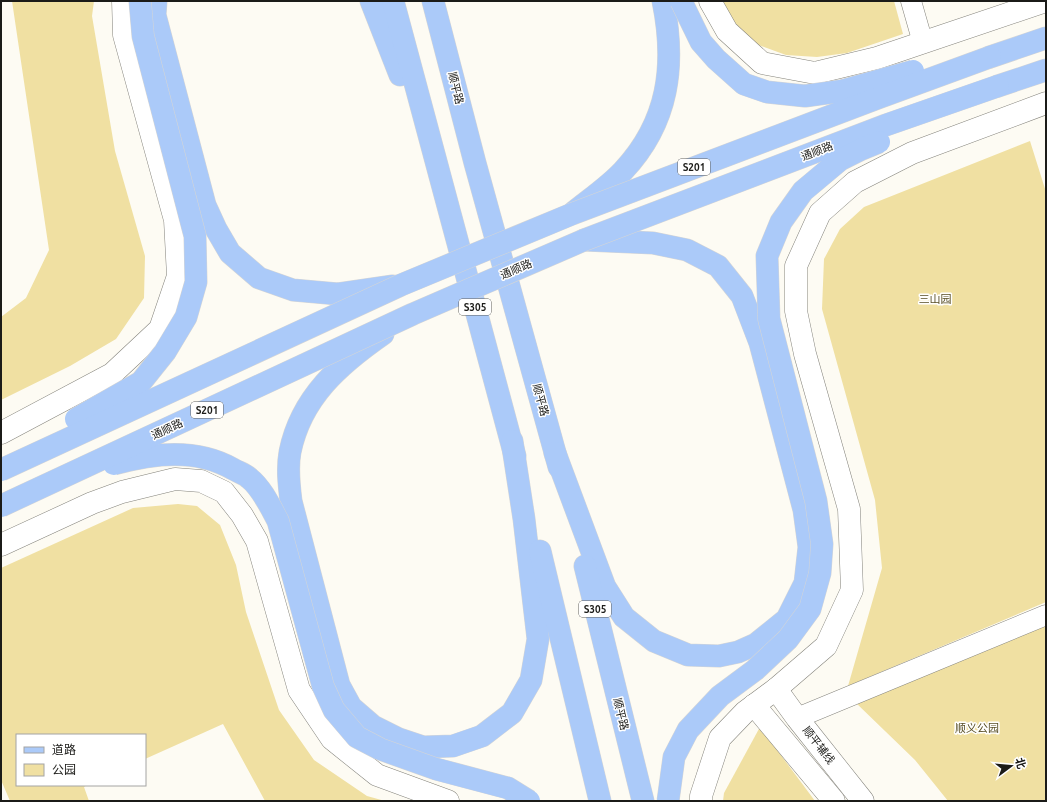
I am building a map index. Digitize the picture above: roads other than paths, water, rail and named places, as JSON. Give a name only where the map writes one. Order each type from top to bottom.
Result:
[{"type":"main road","points":[[1,464],[48,434],[140,382],[165,352],[186,317],[196,282],[195,236],[142,36],[140,1]]},
{"type":"main road","points":[[156,1],[155,15],[206,205],[216,229],[230,253],[259,278],[292,290],[338,294],[401,285]]},
{"type":"main road","points":[[371,1],[438,173]]},
{"type":"main road","name":"S305","points":[[393,1],[438,173],[512,441],[545,569],[600,801]]},
{"type":"main road","name":"顺平路","points":[[433,1],[466,129],[555,453],[643,801]]},
{"type":"main road","points":[[440,1],[466,129]]},
{"type":"main road","points":[[572,214],[623,171],[649,138],[652,131],[664,101],[669,73],[668,27],[663,1]]},
{"type":"main road","points":[[681,1],[701,42],[716,59],[744,84],[767,92],[805,96],[841,91],[927,67],[990,57]]},
{"type":"main road","name":"S201","points":[[1,470],[401,285],[572,214],[878,98],[1046,38]]},
{"type":"main road","name":"通顺路","points":[[1,507],[413,314],[584,240],[886,125],[1046,70]]},
{"type":"main road","points":[[668,801],[674,757],[688,730],[720,696],[755,670],[788,640],[810,609],[820,573],[822,544],[816,501],[769,319],[767,256],[781,222],[803,191],[840,160],[862,149],[943,118],[998,86]]},
{"type":"main road","points":[[555,453],[605,587],[624,617],[654,641],[688,655],[719,656],[738,652],[756,644],[787,619],[805,583],[809,547],[804,510],[760,343],[742,296],[718,266],[687,250],[653,243],[584,240]]},
{"type":"main road","points":[[413,314],[353,355],[328,378],[307,406],[297,430],[290,452],[288,478],[291,501],[338,685],[351,707],[373,726],[399,739],[423,747],[453,746],[482,736],[512,713],[531,680],[538,640],[524,519],[512,441]]},
{"type":"main road","points":[[1,507],[109,466],[136,458],[166,454],[207,457],[250,478],[266,499],[278,521],[323,686],[334,710],[357,737],[380,749],[436,769],[508,788],[529,801]]},
{"type":"street","points":[[1,434],[112,374],[160,330],[178,276],[175,220],[124,35],[123,1]]},
{"type":"street","points":[[710,1],[727,31],[762,63],[815,73],[877,58],[1046,2]]},
{"type":"street","points":[[910,1],[923,43]]},
{"type":"street","points":[[701,801],[701,796],[720,738],[745,712],[826,646],[852,590],[849,509],[805,354],[796,311],[796,266],[820,213],[855,182],[912,153],[1046,102]]},
{"type":"street","points":[[1,544],[92,503],[122,492],[176,479],[201,481],[224,492],[242,515],[257,541],[299,690],[332,739],[377,775],[448,801]]},
{"type":"street","points":[[797,718],[1046,615]]},
{"type":"street","name":"顺平辅线","points":[[776,688],[797,718],[863,801]]},
{"type":"street","points":[[754,705],[834,801]]},
{"type":"park label","name":"三山园","points":[[935,299]]},
{"type":"park label","name":"顺义公园","points":[[977,728]]}]
